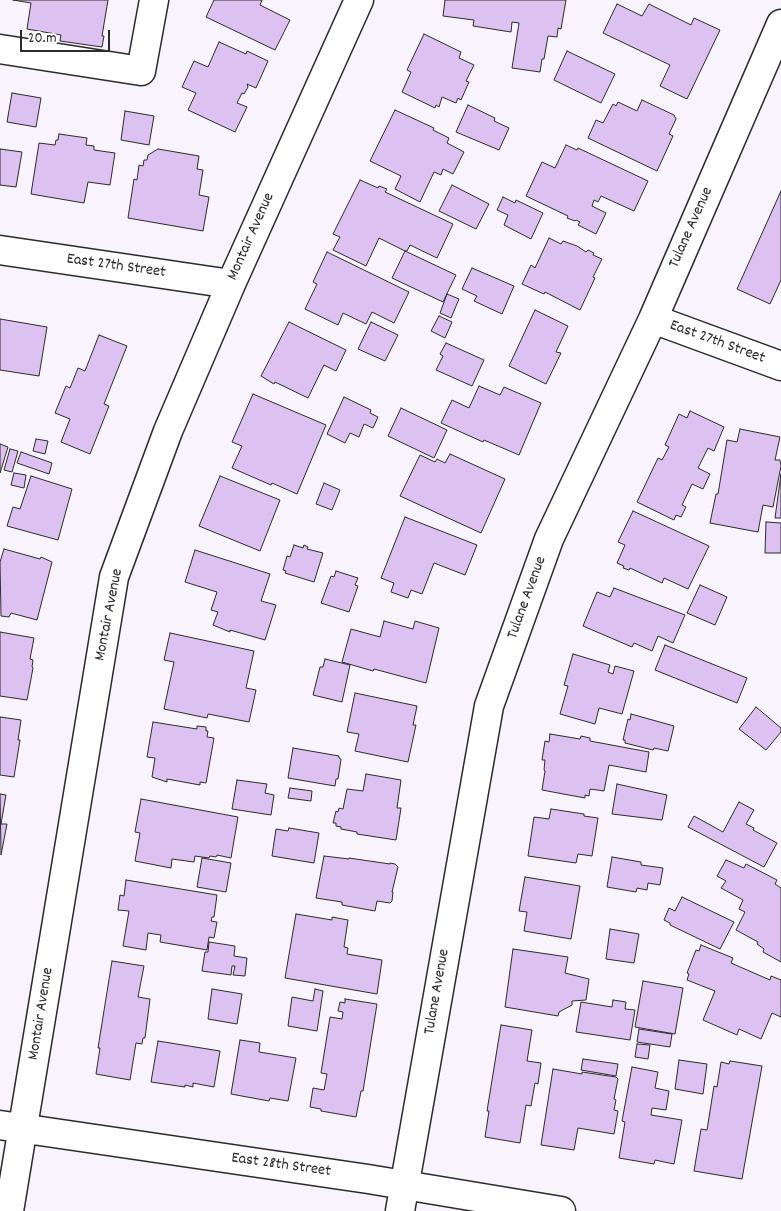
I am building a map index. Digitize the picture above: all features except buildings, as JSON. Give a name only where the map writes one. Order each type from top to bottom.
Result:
[{"type":"street","points":[[0,49],[141,71],[154,0]]},
{"type":"street","name":"Montair Avenue","points":[[9,1211],[11,1127],[114,577],[168,431],[231,284],[359,0]]},
{"type":"street","name":"Tulane Avenue","points":[[400,1211],[489,706],[549,539],[653,319],[781,24]]},
{"type":"street","name":"East 27th Street","points":[[0,250],[231,284]]},
{"type":"street","name":"East 27th Street","points":[[653,319],[781,366]]},
{"type":"street","name":"East 28th Street","points":[[11,1127],[404,1185],[561,1211]]}]
